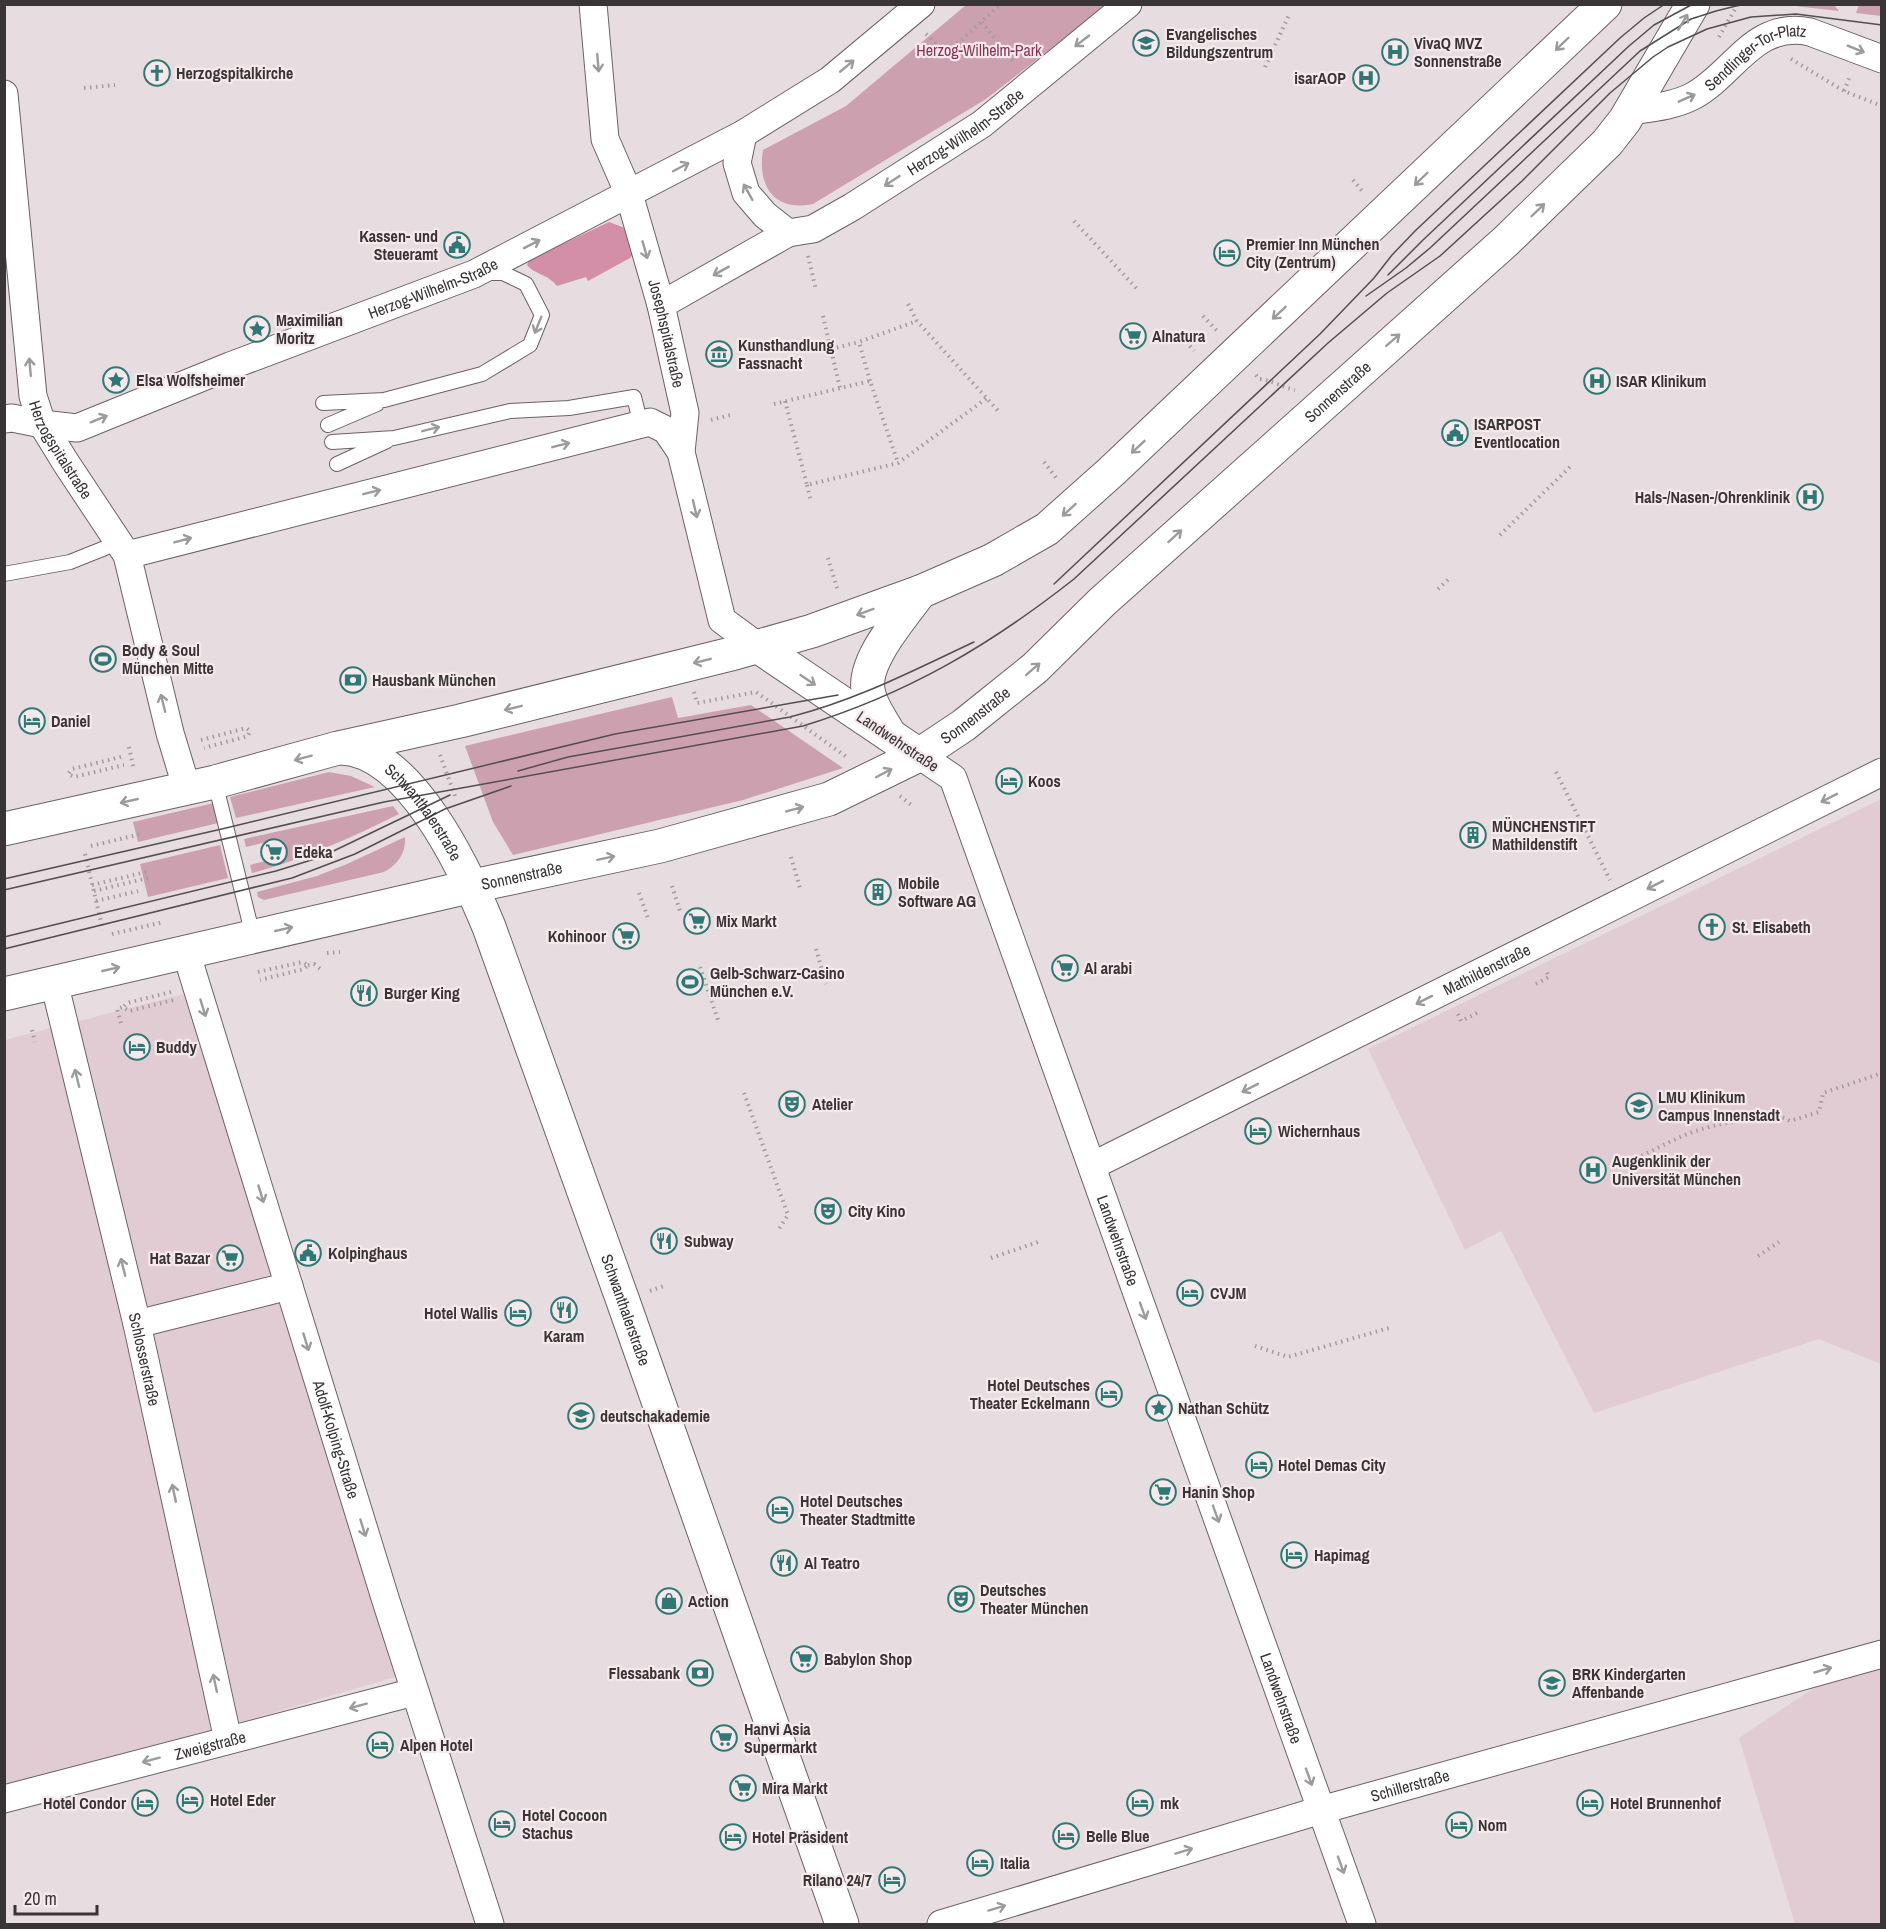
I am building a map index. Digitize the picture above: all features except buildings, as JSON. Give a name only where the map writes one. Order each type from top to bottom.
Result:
[{"type":"main road","points":[[4,829],[201,785],[338,748],[471,719],[759,647],[838,622],[920,592],[993,560],[1047,529],[1112,471],[1605,4]]},
{"type":"main road","name":"Sonnenstraße","points":[[4,994],[472,886],[660,846],[829,799],[919,755],[964,725],[1035,668],[1102,602],[1506,241],[1607,143],[1630,111],[1694,4]]},
{"type":"main road","points":[[890,736],[870,698],[867,686],[869,671],[878,651],[920,592]]},
{"type":"main road","name":"Landwehrstraße","points":[[759,647],[919,755]]},
{"type":"main road","name":"Schwanthalerstraße","points":[[338,748],[353,749],[372,756],[383,762],[407,784],[431,815],[472,886],[489,927],[591,1210],[842,1924]]},
{"type":"street","name":"Josephspitalstraße","points":[[592,4],[605,139],[629,194],[661,305],[685,413],[681,452],[722,620],[759,647]]},
{"type":"street","name":"Herzog-Wilhelm-Straße","points":[[661,305],[795,232],[813,229],[852,207],[982,124],[1128,4]]},
{"type":"street","name":"Herzog-Wilhelm-Straße","points":[[4,419],[12,418],[77,428],[230,366],[474,274],[743,134],[830,80],[914,10]]},
{"type":"street","name":"Sendlinger-Tor-Platz","points":[[1630,111],[1676,103],[1694,95],[1714,81],[1755,43],[1783,31],[1810,32],[1881,59]]},
{"type":"street","name":"Herzogspitalstraße","points":[[4,94],[33,396],[42,424],[123,549],[170,734],[201,785]]},
{"type":"street","points":[[743,134],[737,163],[746,193],[765,215],[795,232]]},
{"type":"street","points":[[123,549],[650,422],[662,427],[676,441],[681,452]]},
{"type":"street","name":"Landwehrstraße","points":[[919,755],[953,778],[1362,1924]]},
{"type":"street","name":"Mathildenstraße","points":[[1092,1166],[1881,772]]},
{"type":"street","name":"Adolf-Kolping-Straße","points":[[186,952],[414,1692],[490,1924]]},
{"type":"street","name":"Schlosserstraße","points":[[54,982],[137,1324],[228,1740]]},
{"type":"street","points":[[137,1324],[289,1286]]},
{"type":"street","name":"Schillerstraße","points":[[941,1924],[1321,1810],[1881,1654]]},
{"type":"street","name":"Zweigstraße","points":[[4,1798],[414,1692]]},
{"type":"lane","points":[[328,425],[384,400],[482,374],[530,345],[542,315],[526,284],[503,273],[474,274]]},
{"type":"lane","points":[[332,442],[394,438],[510,411],[569,408],[634,397],[641,424]]},
{"type":"lane","points":[[323,403],[384,400]]},
{"type":"lane","points":[[337,464],[394,438]]},
{"type":"lane","points":[[4,574],[70,562],[123,549]]},
{"type":"lane","points":[[201,785],[253,936]]},
{"type":"path","points":[[914,10],[947,53],[1001,4]]},
{"type":"path","points":[[1265,67],[1289,15]]},
{"type":"path","points":[[982,22],[1009,56]]},
{"type":"path","points":[[1783,54],[1845,91],[1881,106]]},
{"type":"path","points":[[1845,91],[1850,76]]},
{"type":"path","points":[[84,88],[116,85]]},
{"type":"path","points":[[1074,221],[1138,290]]},
{"type":"path","points":[[795,232],[816,290]]},
{"type":"path","points":[[908,304],[917,321],[1000,413]]},
{"type":"path","points":[[823,316],[840,388]]},
{"type":"path","points":[[831,349],[859,342],[917,321]]},
{"type":"path","points":[[1182,337],[1194,351]]},
{"type":"path","points":[[859,342],[898,463]]},
{"type":"path","points":[[774,404],[870,381]]},
{"type":"path","points":[[807,485],[898,463],[987,398]]},
{"type":"path","points":[[785,401],[811,502]]},
{"type":"path","points":[[1500,535],[1571,466]]},
{"type":"path","points":[[828,558],[838,591]]},
{"type":"path","points":[[1438,589],[1450,578]]},
{"type":"path","points":[[686,665],[697,703],[756,692],[914,807]]},
{"type":"path","points":[[201,740],[246,728],[250,731],[249,736],[204,748]]},
{"type":"path","points":[[129,747],[134,770]]},
{"type":"path","points":[[70,771],[121,758]]},
{"type":"path","points":[[70,771],[74,777],[124,765]]},
{"type":"path","points":[[70,771],[70,785]]},
{"type":"path","points":[[1556,772],[1621,902]]},
{"type":"path","points":[[91,846],[141,834]]},
{"type":"path","points":[[86,854],[103,930]]},
{"type":"path","points":[[791,857],[800,888]]},
{"type":"path","points":[[92,885],[150,871]]},
{"type":"path","points":[[94,891],[152,877]]},
{"type":"path","points":[[672,886],[680,911]]},
{"type":"path","points":[[96,901],[138,891]]},
{"type":"path","points":[[639,893],[648,918]]},
{"type":"path","points":[[112,934],[164,922]]},
{"type":"path","points":[[816,949],[826,984]]},
{"type":"path","points":[[258,972],[302,962],[308,965]]},
{"type":"path","points":[[260,980],[304,969],[314,964],[323,971]]},
{"type":"path","points":[[699,967],[719,1023]]},
{"type":"path","points":[[1536,984],[1549,977],[1545,969]]},
{"type":"path","points":[[121,1023],[117,1009],[181,990]]},
{"type":"path","points":[[125,1005],[129,1011],[183,998]]},
{"type":"path","points":[[1458,1016],[1461,1021],[1481,1011]]},
{"type":"path","points":[[32,1030],[35,1042]]},
{"type":"path","points":[[1631,1161],[1691,1133],[1735,1121],[1771,1112],[1790,1121],[1819,1112],[1823,1093],[1881,1073]]},
{"type":"path","points":[[744,1093],[788,1215],[777,1232]]},
{"type":"path","points":[[991,1258],[1038,1242]]},
{"type":"path","points":[[1758,1256],[1779,1242]]},
{"type":"path","points":[[1256,1346],[1288,1357],[1389,1328]]},
{"type":"shaded area","points":[[609,222],[625,228],[633,254],[630,258],[588,281],[586,277],[557,286],[527,265],[529,260]]},
{"type":"shaded area","name":"LMU Klinikum Campus Innenstadt","points":[[1881,799],[1881,1364],[1819,1339],[1594,1413],[1501,1231],[1465,1250],[1368,1049]]},
{"type":"shaded area","points":[[196,991],[398,1676],[5,1792],[5,1040]]},
{"type":"shaded area","points":[[1881,1643],[1881,1924],[1795,1924],[1739,1738]]},
{"type":"green space","points":[[1881,4],[1881,16],[1856,13],[1859,5]]},
{"type":"green space","name":"Herzog-Wilhelm-Park","points":[[966,5],[1107,5],[986,99],[813,204],[788,204],[772,194],[763,175],[763,150],[846,106]]},
{"type":"green space","points":[[1793,5],[1834,5],[1839,11],[1795,6]]},
{"type":"green space","points":[[672,697],[678,718],[751,705],[843,768],[743,800],[513,855],[493,822],[465,746]]},
{"type":"green space","points":[[329,772],[351,776],[375,787],[236,818],[230,797]]},
{"type":"green space","points":[[214,803],[218,823],[138,842],[133,822]]},
{"type":"green space","points":[[393,806],[399,814],[381,823],[309,855],[252,873],[250,865],[283,856],[279,839],[246,847],[244,839]]},
{"type":"green space","points":[[405,837],[400,858],[384,872],[264,900],[258,897],[257,892],[317,876]]},
{"type":"green space","points":[[220,845],[228,878],[148,897],[140,864]]},
{"type":"tram line","points":[[1054,584],[1320,334],[1415,231],[1620,38],[1665,4]]},
{"type":"tram line","points":[[1388,275],[1629,46],[1654,25],[1693,4]]},
{"type":"tram line","points":[[1366,296],[1430,248],[1640,51],[1691,19],[1744,4]]},
{"type":"tram line","points":[[4,890],[384,802],[803,726],[877,699],[912,683],[978,647],[1074,579],[1328,343],[1387,293],[1440,256],[1522,181],[1610,93],[1653,57],[1668,47],[1707,29],[1751,17],[1796,14],[1882,25]]},
{"type":"tram line","points":[[518,771],[568,757],[790,717],[815,710],[884,684],[974,642]]},
{"type":"tram line","points":[[4,879],[615,734],[838,695]]},
{"type":"tram line","points":[[4,949],[292,878],[355,854],[445,809],[511,786]]},
{"type":"tram line","points":[[4,937],[276,871],[321,857],[450,795]]},
{"type":"place","name":"Evangelisches Bildungszentrum","points":[[1146,43]]},
{"type":"place","name":"VivaQ MVZ Sonnenstraße","points":[[1395,52]]},
{"type":"place","name":"Herzogspitalkirche","points":[[157,73]]},
{"type":"place","name":"isarAOP","points":[[1366,78]]},
{"type":"place","name":"Kassen- und Steueramt","points":[[457,245]]},
{"type":"place","name":"Premier Inn München City (Zentrum)","points":[[1227,253]]},
{"type":"place","name":"Maximilian Moritz","points":[[257,329]]},
{"type":"place","name":"Alnatura","points":[[1133,336]]},
{"type":"place","name":"Kunsthandlung Fassnacht","points":[[719,354]]},
{"type":"place","name":"Elsa Wolfsheimer","points":[[116,380]]},
{"type":"place","name":"ISAR Klinikum","points":[[1597,381]]},
{"type":"place","name":"ISARPOST Eventlocation","points":[[1455,433]]},
{"type":"place","name":"Hals-/Nasen-/Ohrenklinik","points":[[1810,497]]},
{"type":"place","name":"Body & Soul München Mitte","points":[[103,659]]},
{"type":"place","name":"Hausbank München","points":[[353,680]]},
{"type":"place","name":"Daniel","points":[[32,721]]},
{"type":"place","name":"Koos","points":[[1009,781]]},
{"type":"place","name":"MÜNCHENSTIFT Mathildenstift","points":[[1473,835]]},
{"type":"place","name":"Edeka","points":[[274,852]]},
{"type":"place","name":"Mobile Software AG","points":[[878,892]]},
{"type":"place","name":"Mix Markt","points":[[697,921]]},
{"type":"place","name":"St. Elisabeth","points":[[1712,927]]},
{"type":"place","name":"Kohinoor","points":[[626,936]]},
{"type":"place","name":"Al arabi","points":[[1065,968]]},
{"type":"place","name":"Gelb-Schwarz-Casino München e.V.","points":[[690,982]]},
{"type":"place","name":"Burger King","points":[[364,993]]},
{"type":"place","name":"Buddy","points":[[137,1047]]},
{"type":"place","name":"Atelier","points":[[792,1104]]},
{"type":"place","name":"LMU Klinikum Campus Innenstadt","points":[[1639,1106]]},
{"type":"place","name":"Wichernhaus","points":[[1258,1131]]},
{"type":"place","name":"Augenklinik der Universität München","points":[[1593,1170]]},
{"type":"place","name":"City Kino","points":[[828,1211]]},
{"type":"place","name":"Subway","points":[[664,1241]]},
{"type":"place","name":"Kolpinghaus","points":[[308,1253]]},
{"type":"place","name":"Hat Bazar","points":[[230,1258]]},
{"type":"place","name":"CVJM","points":[[1190,1293]]},
{"type":"place","name":"Karam","points":[[564,1310]]},
{"type":"place","name":"Hotel Wallis","points":[[518,1313]]},
{"type":"place","name":"Hotel Deutsches Theater Eckelmann","points":[[1109,1394]]},
{"type":"place","name":"Nathan Schütz","points":[[1159,1408]]},
{"type":"place","name":"deutschakademie","points":[[581,1416]]},
{"type":"place","name":"Hotel Demas City","points":[[1259,1465]]},
{"type":"place","name":"Hanin Shop","points":[[1163,1492]]},
{"type":"place","name":"Hotel Deutsches Theater Stadtmitte","points":[[780,1510]]},
{"type":"place","name":"Hapimag","points":[[1294,1555]]},
{"type":"place","name":"Al Teatro","points":[[784,1563]]},
{"type":"place","name":"Deutsches Theater München","points":[[961,1599]]},
{"type":"place","name":"Action","points":[[669,1601]]},
{"type":"place","name":"Babylon Shop","points":[[804,1659]]},
{"type":"place","name":"Flessabank","points":[[700,1673]]},
{"type":"place","name":"BRK Kindergarten Affenbande","points":[[1552,1683]]},
{"type":"place","name":"Hanvi Asia Supermarkt","points":[[724,1738]]},
{"type":"place","name":"Alpen Hotel","points":[[380,1745]]},
{"type":"place","name":"Mira Markt","points":[[743,1788]]},
{"type":"place","name":"Hotel Eder","points":[[190,1800]]},
{"type":"place","name":"Hotel Condor","points":[[145,1803]]},
{"type":"place","name":"mk","points":[[1140,1803]]},
{"type":"place","name":"Hotel Brunnenhof","points":[[1590,1803]]},
{"type":"place","name":"Hotel Cocoon Stachus","points":[[502,1824]]},
{"type":"place","name":"Nom","points":[[1459,1825]]},
{"type":"place","name":"Belle Blue","points":[[1066,1836]]},
{"type":"place","name":"Hotel Präsident","points":[[733,1837]]},
{"type":"place","name":"Italia","points":[[980,1863]]},
{"type":"place","name":"Rilano 24/7","points":[[892,1880]]}]
